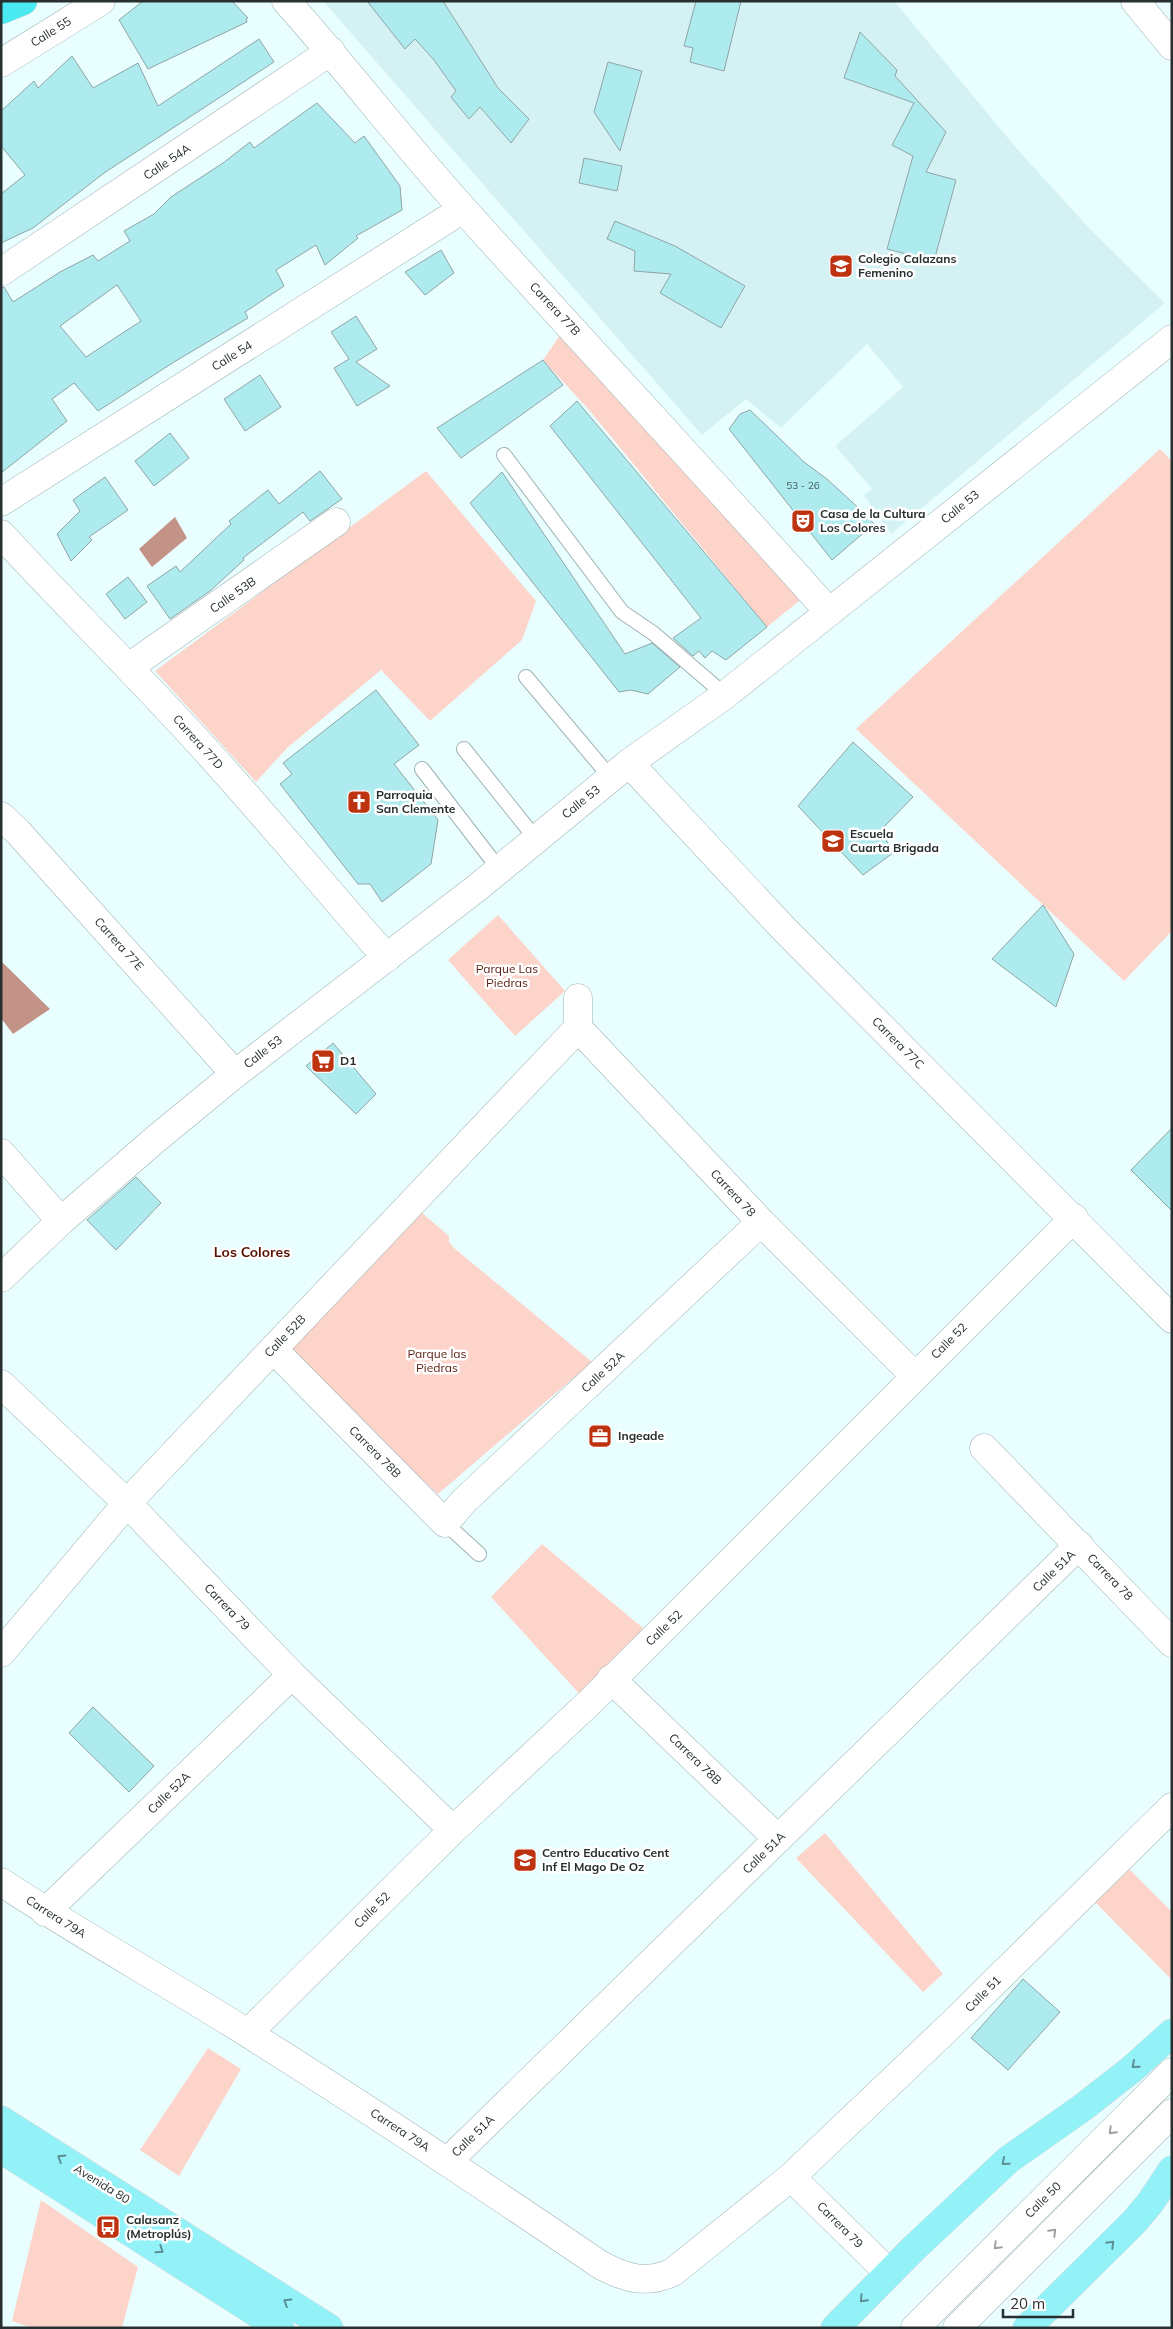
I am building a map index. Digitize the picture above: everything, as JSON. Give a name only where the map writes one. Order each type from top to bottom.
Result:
[{"type":"highway","points":[[1,10],[23,1]]},
{"type":"main road","points":[[835,2328],[889,2273],[1008,2160],[1082,2108],[1132,2069],[1172,2033]]},
{"type":"main road","name":"Avenida 80","points":[[1,2120],[328,2328]]},
{"type":"main road","name":"Avenida 80","points":[[1,2148],[280,2328]]},
{"type":"main road","points":[[1027,2328],[1134,2222],[1172,2170]]},
{"type":"street","name":"Calle 55","points":[[1,63],[101,1]]},
{"type":"street","name":"Carrera 77B","points":[[286,1],[331,51],[463,209],[725,494],[829,612]]},
{"type":"street","points":[[1135,1],[1172,46]]},
{"type":"street","name":"Calle 54A","points":[[1,272],[331,51]]},
{"type":"street","name":"Calle 54","points":[[1,502],[463,209]]},
{"type":"street","name":"Calle 53","points":[[1,1278],[61,1221],[156,1138],[235,1074],[387,958],[620,771],[725,695],[1172,338]]},
{"type":"street","name":"Calle 53B","points":[[129,667],[336,522]]},
{"type":"street","name":"Carrera 77D","points":[[1,534],[203,746],[387,958]]},
{"type":"street","name":"Carrera 77C","points":[[620,771],[784,928],[1074,1218],[1172,1319]]},
{"type":"street","name":"Carrera 77E","points":[[1,816],[18,832],[235,1074]]},
{"type":"street","points":[[578,998],[578,1028]]},
{"type":"street","name":"Carrera 78","points":[[578,1028],[761,1222],[914,1375]]},
{"type":"street","name":"Calle 52B","points":[[1,1653],[127,1503],[578,1028]]},
{"type":"street","points":[[1,1153],[61,1221]]},
{"type":"street","name":"Calle 52","points":[[248,2033],[453,1830],[591,1701],[914,1375],[1074,1218]]},
{"type":"street","name":"Calle 52A","points":[[445,1523],[464,1501],[761,1222]]},
{"type":"street","name":"Carrera 78B","points":[[273,1349],[445,1523]]},
{"type":"street","name":"Carrera 79","points":[[1,1384],[127,1503],[292,1674],[453,1830]]},
{"type":"street","name":"Carrera 78","points":[[984,1448],[1172,1643]]},
{"type":"street","name":"Calle 51A","points":[[448,2161],[1079,1545]]},
{"type":"street","name":"Calle 52A","points":[[45,1912],[292,1674]]},
{"type":"street","name":"Carrera 78B","points":[[611,1679],[778,1839]]},
{"type":"street","name":"Calle 51","points":[[791,2177],[953,2023],[1172,1807]]},
{"type":"street","name":"Carrera 79A","points":[[1,1882],[45,1912],[248,2033],[448,2161],[617,2274],[657,2280],[673,2272],[791,2177]]},
{"type":"street","name":"Calle 50","points":[[915,2328],[1172,2072]]},
{"type":"street","points":[[957,2328],[1172,2113]]},
{"type":"street","name":"Carrera 79","points":[[791,2177],[889,2273]]},
{"type":"lane","points":[[504,455],[622,612],[653,632],[725,695]]},
{"type":"lane","points":[[526,677],[620,771]]},
{"type":"lane","points":[[464,749],[536,839]]},
{"type":"lane","points":[[422,769],[499,869]]},
{"type":"lane","name":"Carrera 78B","points":[[445,1523],[479,1554]]},
{"type":"shaded area","name":"Colegio Calazans Femenino","points":[[323,1],[894,1],[1018,150],[1089,228],[1165,303],[891,534],[864,495],[872,489],[835,446],[903,387],[867,344],[781,428],[746,399],[702,435]]},
{"type":"shaded area","points":[[175,517],[187,538],[152,567],[139,549]]},
{"type":"shaded area","points":[[1,961],[50,1009],[13,1034],[1,1018]]},
{"type":"green space","points":[[563,331],[804,597],[767,627],[590,411],[543,360]]},
{"type":"green space","points":[[1160,449],[1172,461],[1172,931],[1124,981],[856,729]]},
{"type":"green space","points":[[426,471],[536,601],[522,640],[430,721],[381,670],[287,748],[256,782],[155,671]]},
{"type":"green space","name":"Parque Las Piedras","points":[[498,915],[565,991],[515,1036],[448,960]]},
{"type":"green space","name":"Parque las Piedras","points":[[414,1206],[449,1236],[449,1242],[454,1248],[592,1362],[438,1494],[282,1355]]},
{"type":"green space","points":[[542,1544],[643,1628],[585,1700],[491,1597]]},
{"type":"green space","points":[[825,1833],[943,1974],[923,1992],[796,1858]]},
{"type":"green space","points":[[1126,1866],[1172,1912],[1172,1980],[1092,1899]]},
{"type":"green space","points":[[208,2048],[241,2069],[179,2176],[140,2150]]},
{"type":"green space","points":[[41,2200],[138,2267],[122,2328],[32,2328],[12,2321]]},
{"type":"building","points":[[143,1],[232,1],[248,18],[246,19],[247,22],[148,69],[119,20]]},
{"type":"building","points":[[367,1],[443,1],[498,88],[529,119],[511,143],[480,107],[469,119],[451,97],[456,91],[434,60],[415,39],[405,49]]},
{"type":"building","points":[[696,1],[741,1],[724,71],[690,62],[693,48],[684,46]]},
{"type":"building","points":[[860,32],[897,70],[895,76],[946,132],[926,172],[956,180],[934,261],[887,249],[913,156],[892,145],[914,103],[844,78]]},
{"type":"building","points":[[259,39],[274,62],[104,173],[33,228],[1,243],[1,194],[25,175],[1,146],[1,111],[34,81],[38,88],[72,56],[93,88],[138,63],[158,106]]},
{"type":"building","points":[[608,62],[642,71],[620,151],[594,112]]},
{"type":"building","points":[[317,103],[355,143],[364,136],[400,186],[402,210],[356,236],[358,238],[325,265],[316,245],[276,270],[284,286],[245,312],[248,318],[174,362],[98,411],[74,383],[52,399],[67,421],[1,473],[1,288],[4,287],[13,302],[60,272],[93,255],[98,261],[130,241],[124,231],[154,214],[171,197],[223,163],[250,142],[254,148]],"holes":[[[117,285],[141,321],[86,357],[60,326]]]},
{"type":"building","points":[[584,158],[622,166],[617,191],[579,183]]},
{"type":"building","points":[[615,221],[675,246],[745,286],[721,328],[660,293],[671,274],[634,271],[635,251],[607,239]]},
{"type":"building","points":[[441,250],[454,273],[425,295],[405,272]]},
{"type":"building","points":[[356,316],[377,349],[356,362],[390,386],[357,406],[334,368],[349,359],[331,332]]},
{"type":"building","points":[[543,360],[563,385],[461,458],[437,428]]},
{"type":"building","points":[[260,375],[281,407],[245,431],[224,399]]},
{"type":"building","points":[[577,401],[767,627],[726,660],[712,651],[705,658],[699,651],[693,656],[673,638],[701,618],[550,426]]},
{"type":"building","name":"Casa de la Cultura Los Colores","points":[[750,410],[804,462],[827,479],[874,524],[832,560],[729,429],[740,414]]},
{"type":"building","points":[[170,433],[189,458],[154,486],[135,461]]},
{"type":"building","points":[[320,471],[342,499],[310,521],[303,512],[243,558],[244,560],[210,591],[170,619],[147,586],[176,566],[180,572],[231,524],[229,521],[268,490],[279,504]]},
{"type":"building","points":[[502,472],[625,654],[652,643],[680,667],[648,694],[631,690],[619,692],[470,503]]},
{"type":"building","points":[[105,477],[128,510],[89,537],[92,540],[71,561],[57,534],[80,511],[73,500]]},
{"type":"building","points":[[128,577],[147,602],[125,619],[106,594]]},
{"type":"building","name":"Parroquia San Clemente","points":[[376,690],[419,745],[394,764],[438,820],[431,864],[382,902],[370,884],[358,884],[280,784],[292,774],[283,763]]},
{"type":"building","points":[[853,742],[913,797],[881,830],[893,853],[863,875],[798,806]]},
{"type":"building","points":[[1043,905],[1074,954],[1056,1007],[992,959]]},
{"type":"building","points":[[333,1043],[376,1094],[356,1114],[306,1066]]},
{"type":"building","points":[[1172,1128],[1172,1211],[1131,1170]]},
{"type":"building","points":[[136,1177],[161,1203],[116,1250],[87,1220]]},
{"type":"building","points":[[93,1707],[154,1766],[129,1792],[69,1733]]},
{"type":"building","points":[[1023,1979],[1060,2012],[1008,2070],[971,2038]]},
{"type":"place","name":"Colegio Calazans Femenino","points":[[841,266]]},
{"type":"place","name":"Casa de la Cultura Los Colores","points":[[803,521]]},
{"type":"place","name":"Parroquia San Clemente","points":[[359,802]]},
{"type":"place","name":"Escuela Cuarta Brigada","points":[[833,841]]},
{"type":"place","name":"D1","points":[[323,1061]]},
{"type":"place","name":"Ingeade","points":[[600,1436]]},
{"type":"place","name":"Centro Educativo Cent Inf El Mago De Oz","points":[[525,1860]]},
{"type":"place","name":"Calasanz (Metroplús)","points":[[108,2227]]},
{"type":"district","name":"Los Colores","points":[[252,1252]]}]
